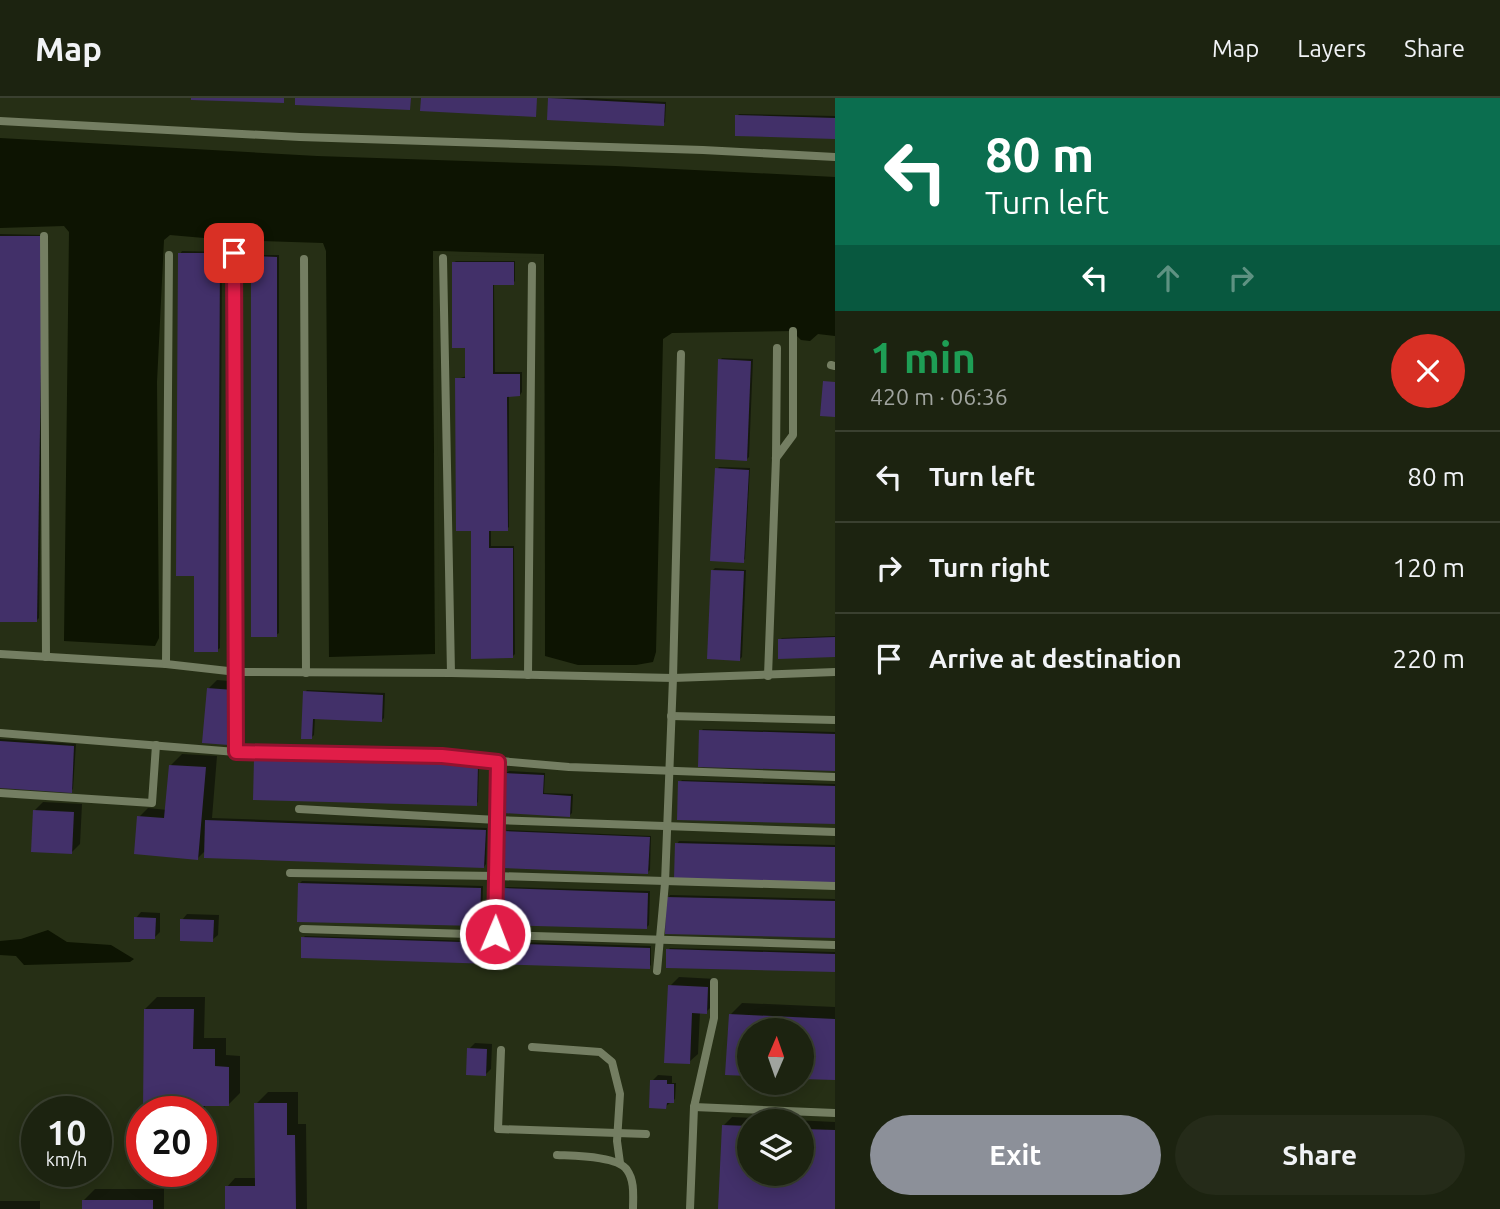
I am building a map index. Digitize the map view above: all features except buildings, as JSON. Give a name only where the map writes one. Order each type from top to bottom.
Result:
[{"type":"lane","points":[[0,121],[835,157]]},
{"type":"lane","points":[[44,236],[46,657]]},
{"type":"lane","points":[[234,253],[236,752]]},
{"type":"lane","points":[[166,664],[169,255]]},
{"type":"lane","points":[[304,258],[306,673]]},
{"type":"lane","points":[[443,258],[451,673]]},
{"type":"lane","points":[[528,675],[532,266]]},
{"type":"lane","points":[[776,458],[793,435],[793,331]]},
{"type":"lane","points":[[768,676],[777,348]]},
{"type":"lane","points":[[657,971],[665,883],[673,678],[681,354]]},
{"type":"lane","points":[[0,654],[166,664],[237,672],[673,678],[835,672]]},
{"type":"lane","points":[[671,716],[835,720]]},
{"type":"lane","points":[[0,733],[236,752],[442,756],[498,762],[835,777]]},
{"type":"lane","points":[[0,793],[152,803],[156,745]]},
{"type":"lane","points":[[495,934],[498,762]]},
{"type":"lane","points":[[299,809],[497,820],[835,832]]},
{"type":"lane","points":[[290,873],[835,886]]},
{"type":"lane","points":[[303,929],[835,945]]},
{"type":"lane","points":[[690,1209],[694,1107],[714,1018],[714,982]]},
{"type":"lane","points":[[532,1047],[600,1052],[612,1062],[620,1094],[620,1163]]},
{"type":"lane","points":[[501,1050],[498,1129],[646,1134]]},
{"type":"lane","points":[[694,1107],[835,1113]]},
{"type":"lane","points":[[557,1155],[620,1163],[628,1171],[632,1182],[633,1209]]},
{"type":"shaded area","points":[[0,138],[317,156],[835,177],[835,336],[818,334],[810,341],[801,340],[792,331],[672,333],[663,339],[656,652],[653,662],[636,665],[578,665],[545,656],[544,255],[433,251],[435,654],[329,657],[326,251],[323,243],[170,235],[164,240],[157,382],[159,638],[155,646],[64,641],[69,232],[64,226],[0,228]]},
{"type":"shaded area","points":[[48,930],[67,942],[111,945],[134,959],[130,962],[24,965],[16,956],[0,955],[0,941],[21,939]]},
{"type":"pier","points":[[433,251],[544,254],[545,656],[541,656],[540,258],[437,255],[439,654],[435,654]]},
{"type":"route","points":[[234,253],[236,752],[442,756],[498,762],[495,934]]}]
